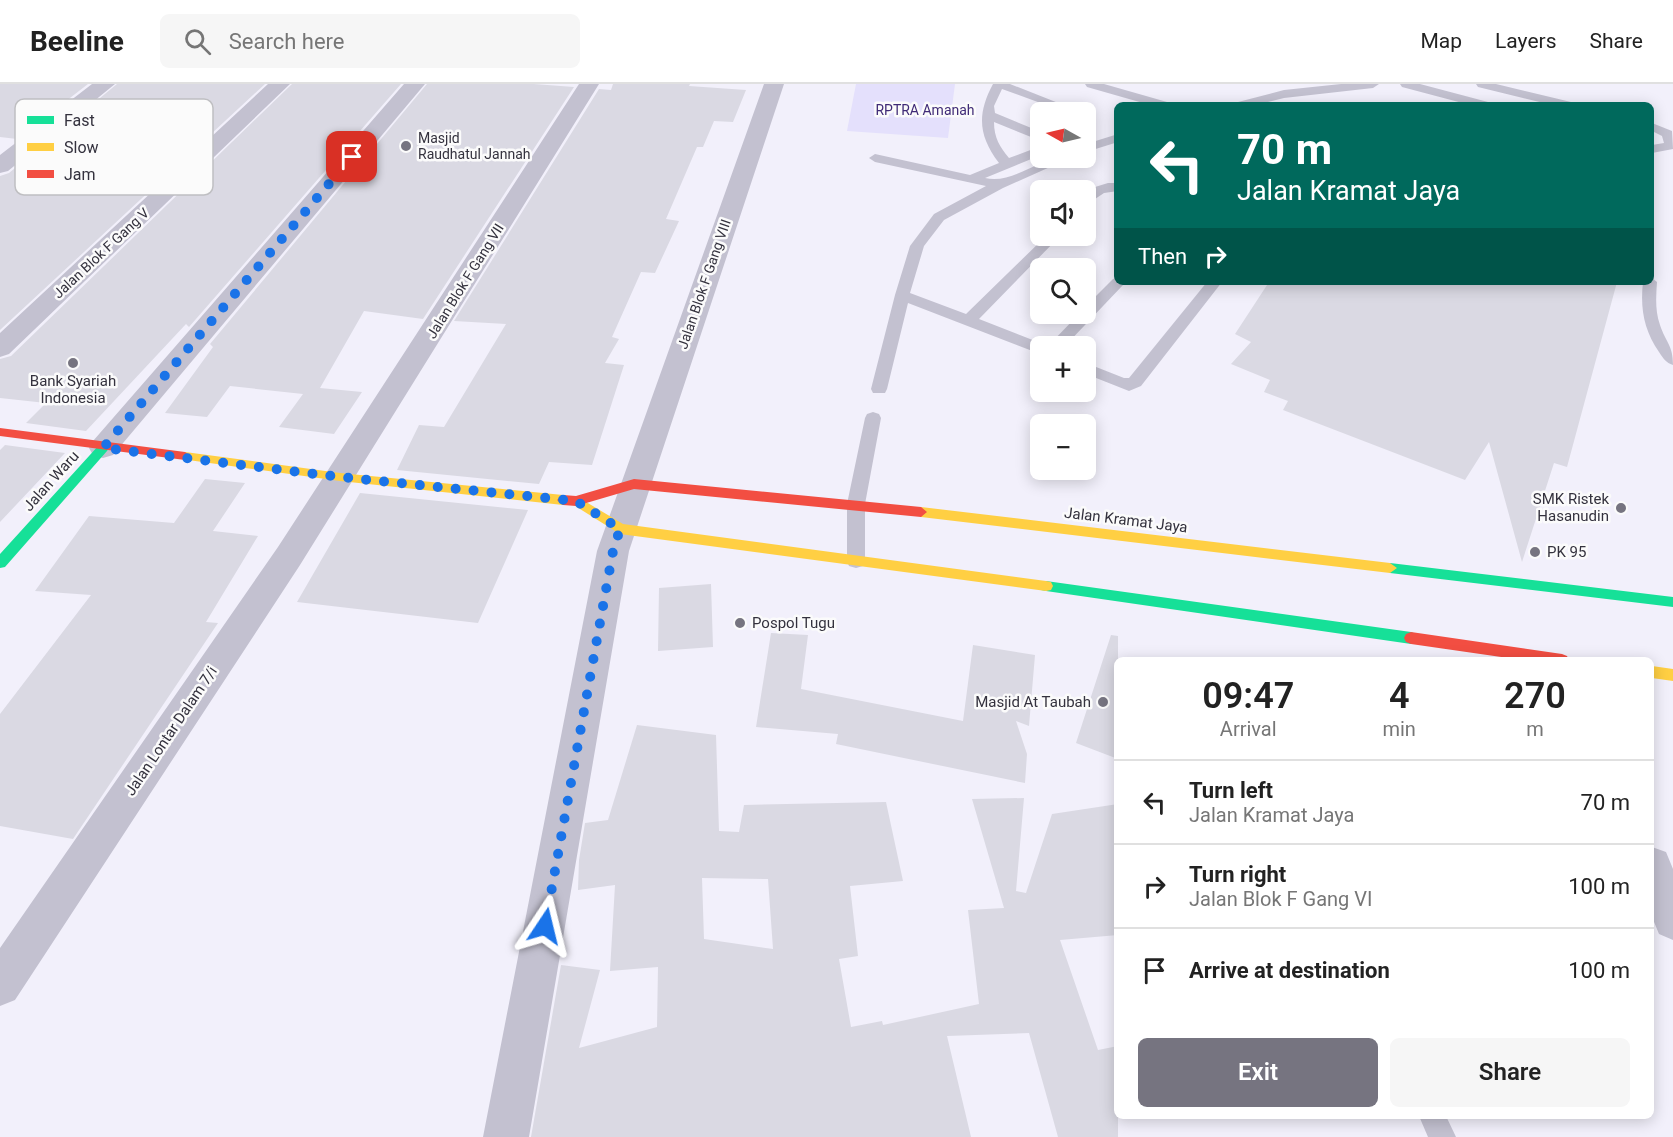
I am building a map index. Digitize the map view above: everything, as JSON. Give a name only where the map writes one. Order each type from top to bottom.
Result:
[{"type":"street","points":[[86,99],[105,84]]},
{"type":"street","name":"Jalan Blok F Gang V","points":[[213,147],[280,84]]},
{"type":"street","points":[[103,448],[415,84]]},
{"type":"street","name":"Jalan Blok F Gang VII","points":[[340,477],[589,84]]},
{"type":"street","name":"Jalan Blok F Gang VIII","points":[[506,1137],[613,551],[634,484],[774,84]]},
{"type":"street","points":[[0,166],[15,154]]},
{"type":"street","name":"Jalan Blok F Gang V","points":[[0,348],[162,195]]},
{"type":"street","name":"Jalan Kramat Jaya","points":[[0,432],[103,448],[340,477],[576,501],[634,484],[856,504],[1673,602]]},
{"type":"street","name":"Jalan Waru","points":[[0,562],[103,448]]},
{"type":"street","name":"Jalan Lontar Dalam 7/i","points":[[0,985],[340,477]]},
{"type":"street","name":"Jalan Kramat Jaya","points":[[576,501],[620,529],[1541,657]]},
{"type":"street","points":[[1654,672],[1673,675]]},
{"type":"street","points":[[1654,871],[1673,920]]},
{"type":"lane","points":[[1091,84],[1153,102]]},
{"type":"lane","points":[[1253,102],[1284,94],[1373,84]]},
{"type":"lane","points":[[1406,84],[1473,102]]},
{"type":"lane","points":[[1482,84],[1555,102]]},
{"type":"lane","points":[[1008,164],[991,144],[986,132],[988,106],[999,85],[1047,102]]},
{"type":"lane","points":[[989,115],[1030,132]]},
{"type":"lane","points":[[1654,127],[1668,134],[1671,146],[1654,148]]},
{"type":"lane","points":[[1096,145],[1114,139]]},
{"type":"lane","points":[[971,179],[1030,155]]},
{"type":"lane","points":[[875,158],[998,185]]},
{"type":"lane","points":[[879,389],[902,295],[917,246],[939,217],[998,185],[1040,168]]},
{"type":"lane","points":[[1096,191],[1114,187]]},
{"type":"lane","points":[[969,320],[1043,246]]},
{"type":"lane","points":[[1066,336],[1115,285]]},
{"type":"lane","points":[[1096,372],[1120,383],[1129,385],[1135,382],[1213,285]]},
{"type":"lane","points":[[1650,285],[1647,310],[1658,342],[1673,360]]},
{"type":"lane","points":[[902,295],[1030,344]]},
{"type":"lane","points":[[856,561],[856,504],[873,418]]},
{"type":"lane","points":[[1433,1119],[1442,1137]]},
{"type":"green space","name":"RPTRA Amanah","points":[[856,84],[955,84],[948,138],[847,131]]},
{"type":"building","points":[[0,84],[88,84],[69,99],[15,99],[15,139],[0,137]]},
{"type":"building","points":[[117,84],[265,84],[213,132],[213,99],[99,99]]},
{"type":"building","points":[[292,84],[401,84],[189,327],[186,324],[86,431],[26,423],[46,403],[0,398],[0,359],[11,356],[177,195],[213,195],[213,160]]},
{"type":"building","points":[[427,84],[534,84],[574,87],[423,319],[364,311],[320,388],[362,392],[334,434],[279,427],[303,394],[230,386],[207,417],[165,413],[213,347],[210,344]]},
{"type":"building","points":[[613,84],[690,84],[689,86],[746,90],[733,122],[714,121],[703,147],[697,147],[666,219],[679,221],[655,273],[641,272],[612,337],[619,339],[605,363],[624,365],[592,465],[549,462],[539,484],[397,470],[419,425],[444,427],[506,324],[454,321],[599,89],[611,90]]},
{"type":"building","points":[[15,168],[15,195],[145,195],[0,330],[0,176]]},
{"type":"building","points":[[1267,285],[1616,285],[1567,467],[1554,463],[1522,562],[1489,442],[1465,480],[1283,410],[1288,401],[1264,392],[1270,380],[1231,364],[1251,342],[1235,334]]},
{"type":"building","points":[[5,445],[65,453],[0,522],[0,450]]},
{"type":"building","points":[[205,479],[245,483],[213,531],[258,536],[206,622],[218,623],[73,839],[0,826],[0,714],[91,595],[35,591],[89,516],[174,523]]},
{"type":"building","points":[[360,493],[528,510],[478,623],[297,602]]},
{"type":"building","points":[[711,584],[713,647],[658,651],[659,588]]},
{"type":"building","points":[[771,633],[808,635],[801,689],[963,721],[973,645],[1035,655],[1029,726],[1016,721],[1027,754],[1025,783],[836,744],[838,734],[756,727]]},
{"type":"building","name":"Masjid At Taubah","points":[[1111,635],[1118,636],[1118,657],[1114,657],[1114,757],[1076,743]]},
{"type":"building","points":[[637,725],[716,735],[719,831],[739,832],[744,805],[886,802],[903,881],[850,886],[858,956],[839,959],[851,1027],[882,1021],[883,1025],[979,1004],[968,910],[1004,908],[972,799],[1024,798],[1016,891],[1026,893],[1052,814],[1114,805],[1114,935],[1060,940],[1098,1050],[1114,1047],[1114,1119],[1118,1119],[1118,1137],[1058,1137],[1029,1033],[947,1036],[971,1137],[531,1137],[561,965],[600,970],[579,1048],[657,1027],[658,967],[610,971],[615,885],[578,890],[579,860],[585,823],[608,820]],"holes":[[[702,878],[768,879],[773,949],[704,939]]]},
{"type":"traffic: fast","points":[[0,563],[103,448]]},
{"type":"traffic: fast","points":[[1390,568],[1673,602]]},
{"type":"traffic: fast","points":[[1046,586],[1411,638]]},
{"type":"traffic: slow","points":[[185,456],[340,477],[563,500]]},
{"type":"traffic: slow","points":[[576,501],[620,529],[1046,586]]},
{"type":"traffic: slow","points":[[921,512],[1390,568]]},
{"type":"traffic: slow","points":[[1654,672],[1673,675]]},
{"type":"traffic: jam","points":[[0,432],[185,456]]},
{"type":"traffic: jam","points":[[563,500],[576,501],[634,484],[921,512]]},
{"type":"traffic: jam","points":[[1411,638],[1541,657]]},
{"type":"place","name":"Masjid Raudhatul Jannah","points":[[406,146]]},
{"type":"place","name":"Bank Syariah Indonesia","points":[[73,363]]},
{"type":"place","name":"SMK Ristek Hasanudin","points":[[1621,508]]},
{"type":"place","name":"PK 95","points":[[1535,552]]},
{"type":"place","name":"Pospol Tugu","points":[[740,623]]},
{"type":"place","name":"Masjid At Taubah","points":[[1103,702]]},
{"type":"route","points":[[352,157],[103,448],[340,477],[576,501],[620,529],[613,551],[545,926]]}]
